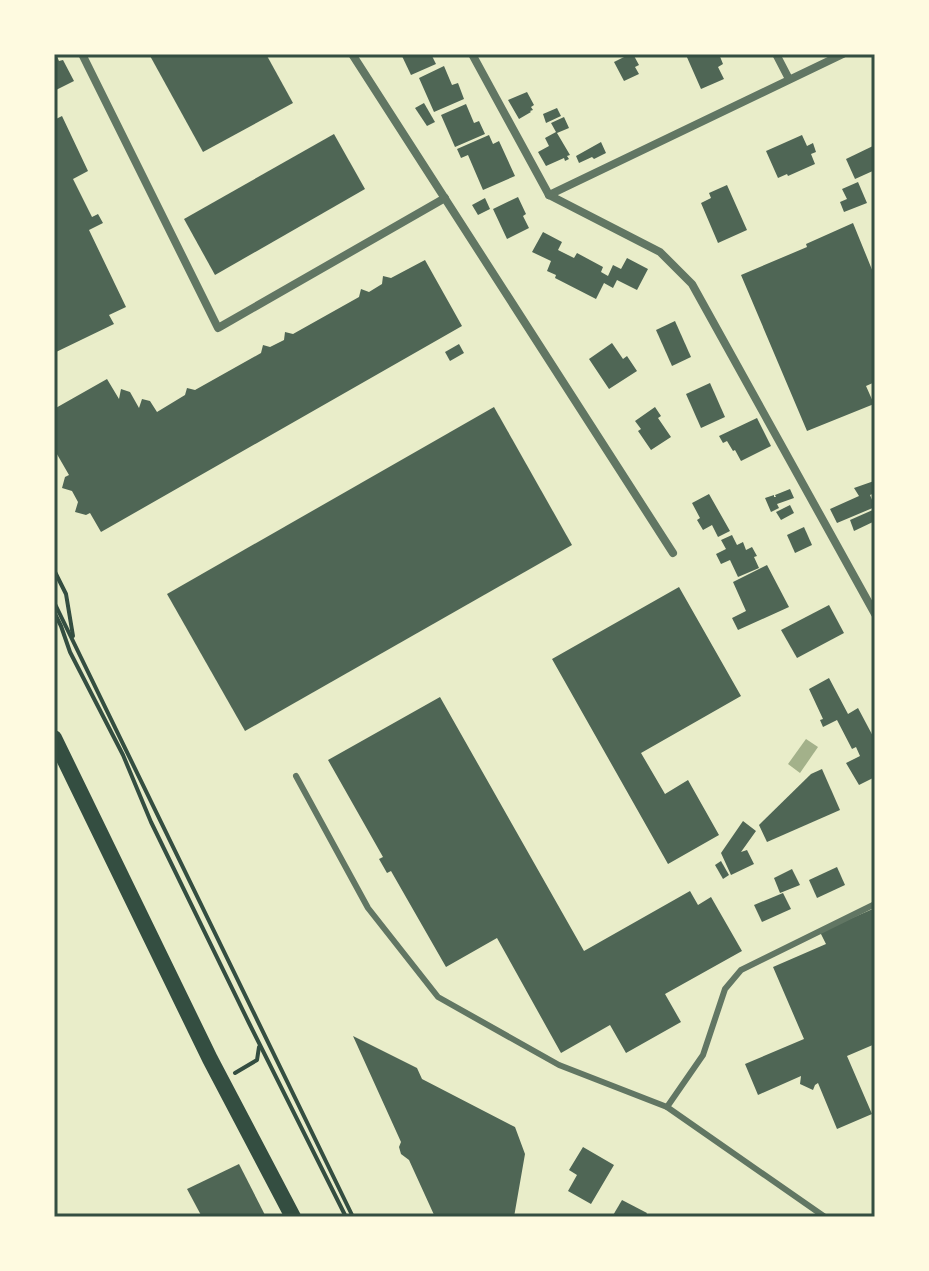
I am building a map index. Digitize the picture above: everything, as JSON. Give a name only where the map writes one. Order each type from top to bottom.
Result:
[{"type":"main road","points":[[54,738],[210,1059],[293,1217]]},
{"type":"street","points":[[82,54],[218,328],[445,198]]},
{"type":"street","points":[[352,54],[673,553]]},
{"type":"street","points":[[472,54],[549,195],[660,252],[692,284],[875,614]]},
{"type":"street","points":[[776,54],[789,79]]},
{"type":"street","points":[[549,195],[843,54]]},
{"type":"lane","points":[[296,776],[368,908],[438,997],[559,1065],[667,1107],[825,1217]]},
{"type":"lane","points":[[667,1107],[703,1055],[725,989],[741,970],[875,904]]},
{"type":"path","points":[[54,570],[66,594],[74,642]]},
{"type":"path","points":[[54,602],[353,1217]]},
{"type":"path","points":[[54,612],[70,652],[123,755],[151,822],[346,1217]]},
{"type":"shaded area","points":[[806,739],[818,747],[800,773],[788,764]]},
{"type":"building","points":[[54,54],[59,61],[63,60],[74,81],[54,91]]},
{"type":"building","points":[[149,54],[266,54],[293,103],[203,152]]},
{"type":"building","points":[[401,54],[431,54],[436,64],[411,75]]},
{"type":"building","points":[[630,54],[639,65],[635,67],[639,74],[624,81],[614,62]]},
{"type":"building","points":[[688,54],[719,54],[723,64],[718,67],[724,79],[701,89]]},
{"type":"building","points":[[444,66],[452,85],[458,83],[464,99],[434,112],[419,78]]},
{"type":"building","points":[[527,92],[534,105],[531,107],[533,110],[519,119],[508,100]]},
{"type":"building","points":[[424,103],[435,122],[427,126],[415,108]]},
{"type":"building","points":[[466,104],[474,123],[479,121],[485,134],[455,147],[441,115]]},
{"type":"building","points":[[557,108],[561,116],[546,123],[543,114]]},
{"type":"building","points":[[62,116],[88,171],[73,179],[92,217],[98,214],[103,223],[89,230],[126,307],[109,315],[114,324],[54,353],[54,120]]},
{"type":"building","points":[[564,117],[569,128],[557,133],[570,155],[567,156],[569,159],[565,161],[564,158],[546,166],[538,152],[549,146],[545,138],[556,132],[551,123]]},
{"type":"building","points":[[334,134],[365,189],[215,275],[184,219]]},
{"type":"building","points":[[489,135],[493,144],[499,141],[515,176],[483,190],[468,155],[461,158],[457,149]]},
{"type":"building","points":[[802,135],[807,146],[813,143],[816,152],[811,154],[815,164],[778,178],[766,151]]},
{"type":"building","points":[[601,142],[606,153],[579,163],[576,156]]},
{"type":"building","points":[[875,145],[875,170],[855,179],[846,159]]},
{"type":"building","points":[[858,182],[867,203],[844,212],[840,202],[847,199],[842,189]]},
{"type":"building","points":[[727,185],[747,230],[718,243],[701,203],[711,198],[709,193]]},
{"type":"building","points":[[518,197],[529,228],[507,239],[493,209]]},
{"type":"building","points":[[485,198],[490,209],[478,215],[472,205]]},
{"type":"building","points":[[853,223],[875,277],[875,382],[866,386],[874,404],[807,431],[741,275]]},
{"type":"building","points":[[543,232],[562,242],[558,250],[574,258],[577,253],[603,267],[601,272],[608,276],[613,265],[621,269],[627,258],[648,269],[637,290],[617,280],[613,288],[604,283],[596,299],[547,271],[551,261],[532,252]]},
{"type":"building","points":[[425,260],[462,326],[101,532],[90,513],[75,512],[78,502],[72,491],[62,488],[65,477],[69,475],[54,449],[54,409],[107,379],[119,399],[121,389],[130,392],[139,408],[142,399],[150,401],[157,412],[185,395],[187,388],[195,390],[261,353],[263,345],[270,347],[284,340],[285,332],[293,334],[359,297],[361,289],[369,292],[382,284],[383,276],[391,278]]},
{"type":"building","points":[[675,321],[691,357],[672,366],[656,330]]},
{"type":"building","points":[[612,343],[623,359],[627,356],[637,371],[609,389],[589,359]]},
{"type":"building","points":[[459,344],[464,353],[450,361],[445,352]]},
{"type":"building","points":[[710,383],[725,417],[701,428],[686,394]]},
{"type":"building","points":[[494,407],[572,545],[245,731],[167,594]]},
{"type":"building","points":[[655,407],[661,416],[658,418],[671,437],[651,450],[635,421]]},
{"type":"building","points":[[757,418],[771,446],[741,461],[735,450],[727,441],[723,443],[719,436]]},
{"type":"building","points":[[874,481],[875,493],[870,495],[875,507],[837,523],[830,509],[859,496],[854,488]]},
{"type":"building","points":[[790,489],[794,498],[777,504],[779,508],[771,512],[765,498],[776,497]]},
{"type":"building","points":[[709,494],[730,531],[718,537],[712,525],[703,530],[692,503]]},
{"type":"building","points":[[790,505],[794,513],[781,520],[776,512]]},
{"type":"building","points":[[875,509],[875,521],[854,531],[850,520]]},
{"type":"building","points":[[804,527],[812,545],[795,553],[787,535]]},
{"type":"building","points":[[732,535],[737,545],[743,542],[746,550],[752,547],[759,568],[738,577],[730,560],[721,564],[716,554],[726,549],[721,540]]},
{"type":"building","points":[[767,565],[789,607],[738,630],[732,618],[746,611],[733,582]]},
{"type":"building","points":[[679,587],[741,696],[641,753],[665,794],[688,780],[719,835],[668,864],[552,659]]},
{"type":"building","points":[[829,605],[844,633],[797,658],[781,630]]},
{"type":"building","points":[[829,678],[848,714],[858,708],[875,740],[875,777],[859,785],[846,763],[860,756],[856,747],[852,749],[837,720],[823,727],[820,720],[823,719],[809,689]]},
{"type":"building","points":[[440,697],[584,951],[690,891],[698,905],[711,897],[742,951],[665,994],[681,1022],[626,1053],[610,1025],[561,1053],[497,938],[446,967],[391,871],[387,873],[379,859],[383,857],[328,760]]},
{"type":"building","points":[[822,769],[840,810],[767,842],[759,825],[811,774]]},
{"type":"building","points":[[743,821],[756,831],[741,852],[747,850],[754,864],[731,875],[721,853]]},
{"type":"building","points":[[721,861],[729,875],[723,879],[715,865]]},
{"type":"building","points":[[837,867],[845,885],[817,898],[809,880]]},
{"type":"building","points":[[792,869],[800,885],[780,893],[774,878]]},
{"type":"building","points":[[783,893],[791,909],[762,922],[754,905]]},
{"type":"building","points":[[875,908],[875,1044],[847,1056],[872,1114],[837,1129],[818,1083],[813,1090],[800,1084],[801,1076],[758,1095],[745,1064],[804,1039],[773,967],[826,944],[820,932]]},
{"type":"building","points":[[353,1036],[417,1068],[422,1079],[515,1127],[525,1154],[514,1217],[435,1217],[409,1160],[401,1154],[401,1142]]},
{"type":"building","points":[[583,1147],[614,1165],[591,1204],[568,1191],[577,1175],[569,1170]]},
{"type":"building","points":[[239,1164],[266,1217],[202,1217],[187,1189]]},
{"type":"building","points":[[622,1200],[647,1213],[645,1217],[612,1217]]}]
